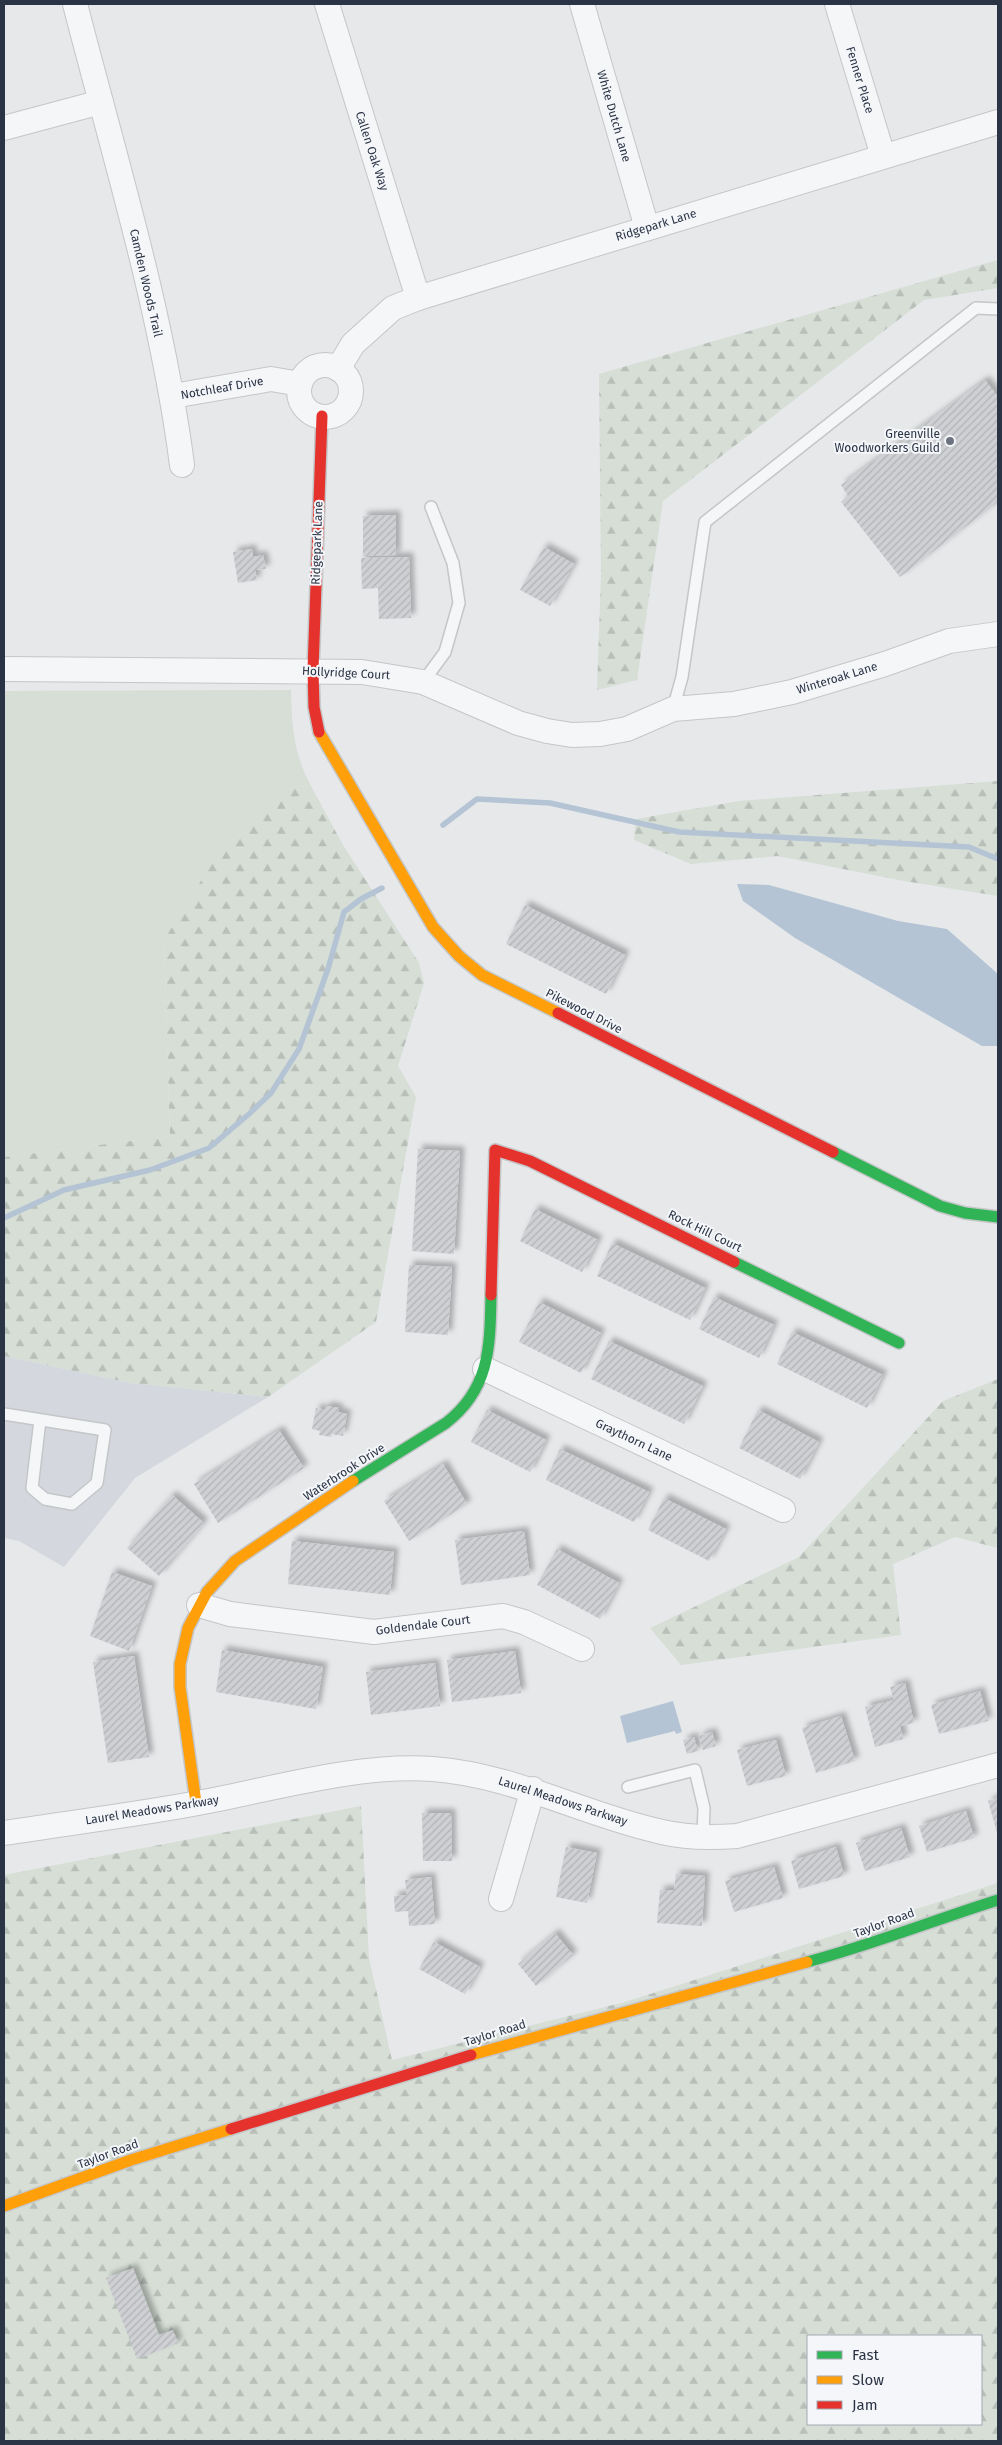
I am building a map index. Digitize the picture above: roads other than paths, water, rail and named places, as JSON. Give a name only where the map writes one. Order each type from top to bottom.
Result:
[{"type":"street","name":"Camden Woods Trail","points":[[75,4],[122,180],[173,396],[182,465]]},
{"type":"street","name":"Callen Oak Way","points":[[327,4],[418,298]]},
{"type":"street","name":"White Dutch Lane","points":[[582,4],[647,228]]},
{"type":"street","name":"Fenner Place","points":[[837,4],[883,156]]},
{"type":"street","points":[[4,128],[101,102]]},
{"type":"street","name":"Ridgepark Lane","points":[[338,368],[353,344],[393,308],[418,298],[998,122]]},
{"type":"street","points":[[326,365],[338,368],[348,378],[351,396],[342,410],[335,414],[322,416],[312,413],[306,407],[300,393],[300,384],[304,376],[318,366],[326,365]]},
{"type":"street","name":"Notchleaf Drive","points":[[173,396],[271,379],[300,384]]},
{"type":"street","name":"Ridgepark Lane","points":[[313,670],[322,416]]},
{"type":"street","name":"Winteroak Lane","points":[[673,709],[734,704],[792,692],[885,664],[948,641],[998,634]]},
{"type":"street","name":"Hollyridge Court","points":[[4,669],[313,670],[362,672],[423,682],[518,723],[547,731],[572,735],[600,734],[627,729],[673,709]]},
{"type":"street","name":"Pikewood Drive","points":[[313,670],[314,708],[320,736],[433,927],[459,956],[482,975],[940,1206],[965,1213],[998,1217]]},
{"type":"street","name":"Rock Hill Court","points":[[495,1150],[530,1161],[899,1343]]},
{"type":"street","name":"Waterbrook Drive","points":[[196,1803],[180,1688],[180,1664],[188,1628],[207,1592],[235,1561],[332,1494],[459,1413],[472,1398],[486,1369],[490,1341],[495,1150]]},
{"type":"street","name":"Graythorn Lane","points":[[486,1369],[783,1510]]},
{"type":"street","name":"Goldendale Court","points":[[199,1605],[230,1614],[374,1632],[503,1616],[524,1622],[582,1648]]},
{"type":"street","name":"Laurel Meadows Parkway","points":[[4,1834],[196,1803],[323,1778],[407,1768],[485,1776],[533,1789],[642,1827],[686,1836],[737,1836],[998,1764]]},
{"type":"street","points":[[501,1899],[533,1789]]},
{"type":"street","name":"Taylor Road","points":[[4,2206],[131,2160],[419,2070],[548,2032],[842,1953],[884,1940],[929,1921],[998,1900]]},
{"type":"lane","points":[[673,709],[682,677],[704,522],[976,308],[998,309]]},
{"type":"lane","points":[[423,682],[445,652],[459,603],[453,563],[431,507]]},
{"type":"lane","points":[[4,1414],[105,1430],[97,1483],[72,1504],[45,1499],[32,1488],[40,1420]]},
{"type":"lane","points":[[628,1787],[696,1770],[704,1808],[703,1837]]},
{"type":"water","points":[[737,884],[769,885],[898,921],[947,929],[998,974],[998,1046],[982,1046],[795,938],[743,901]]},
{"type":"water","points":[[673,1701],[682,1732],[676,1734],[675,1731],[627,1743],[620,1716]]},
{"type":"waterway","points":[[443,825],[477,799],[550,803],[679,832],[969,847],[998,859]]},
{"type":"waterway","points":[[4,1218],[64,1190],[150,1170],[209,1148],[249,1114],[271,1093],[299,1049],[328,969],[344,912],[361,899],[382,888]]},
{"type":"place","name":"Greenville Woodworkers Guild","points":[[950,441]]}]
